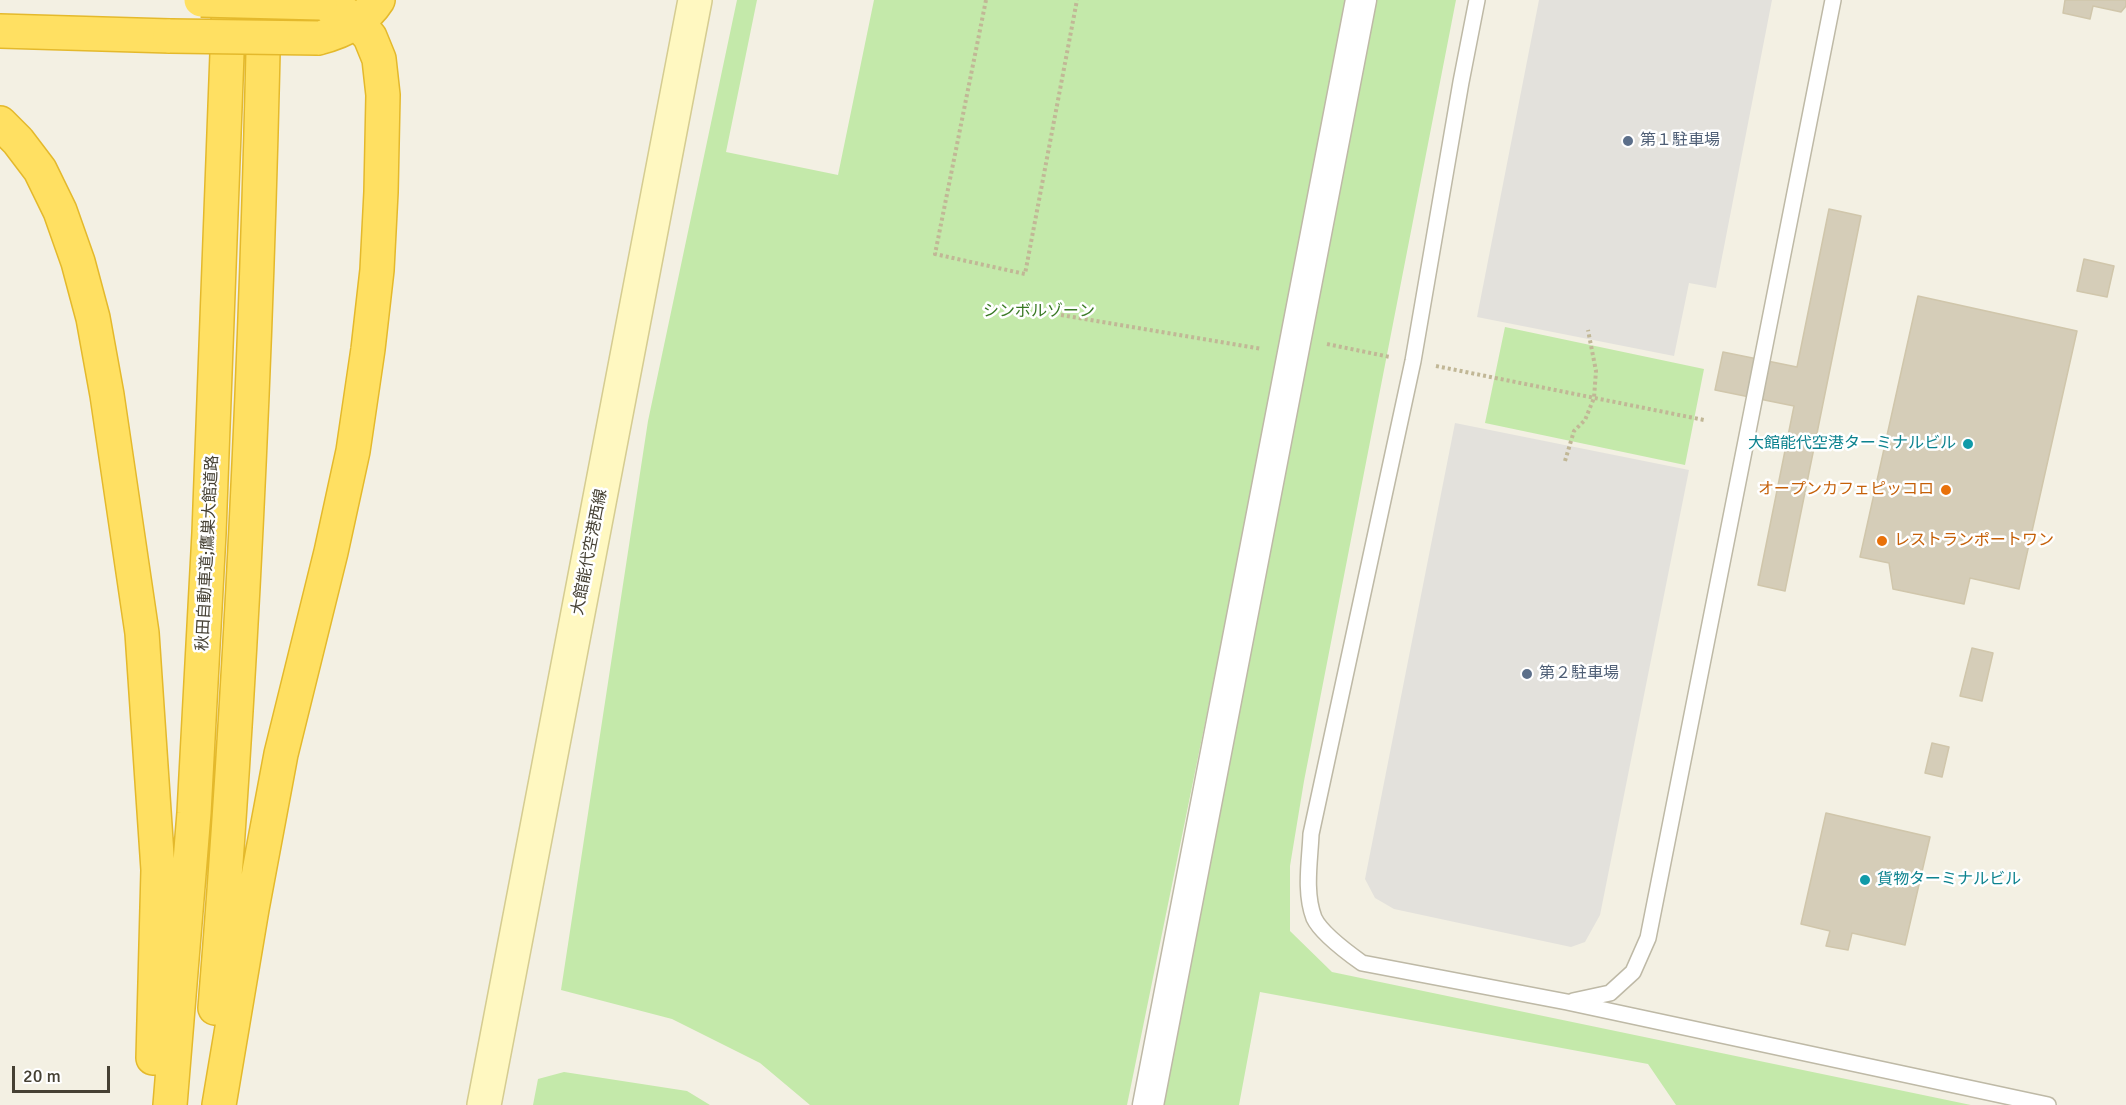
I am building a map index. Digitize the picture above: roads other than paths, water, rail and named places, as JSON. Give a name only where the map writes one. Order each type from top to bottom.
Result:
[{"type":"highway","points":[[201,0],[320,3],[367,11]]},
{"type":"highway","name":"秋田自動車道;鷹巣大館道路","points":[[170,1105],[194,813],[208,557],[229,0]]},
{"type":"highway","points":[[207,1105],[228,854],[245,554],[260,199],[264,0]]},
{"type":"highway","points":[[0,31],[318,38],[335,34],[367,11]]},
{"type":"highway","points":[[219,1105],[281,754],[345,491],[368,349],[377,270],[383,95],[379,59],[370,37],[367,11]]},
{"type":"highway","points":[[0,123],[18,141],[40,170],[60,211],[78,262],[93,318],[125,502],[142,633],[158,870],[152,1105]]},
{"type":"main road","name":"大館能代空港西線","points":[[484,1105],[695,0]]},
{"type":"street","points":[[1148,1105],[1361,0]]},
{"type":"lane","points":[[1477,0],[1413,361],[1311,834],[1309,887],[1315,919],[1338,945],[1362,963],[1567,1002],[2048,1105]]},
{"type":"lane","points":[[1567,1002],[1610,993],[1633,972],[1648,938],[1833,0]]},
{"type":"place","name":"第１駐車場","points":[[1628,141]]},
{"type":"place","name":"大館能代空港ターミナルビル","points":[[1968,444]]},
{"type":"place","name":"オープンカフェピッコロ","points":[[1946,490]]},
{"type":"place","name":"レストランポートワン","points":[[1882,541]]},
{"type":"place","name":"第２駐車場","points":[[1527,674]]},
{"type":"place","name":"貨物ターミナルビル","points":[[1865,880]]},
{"type":"park label","name":"シンボルゾーン","points":[[1039,312]]}]
